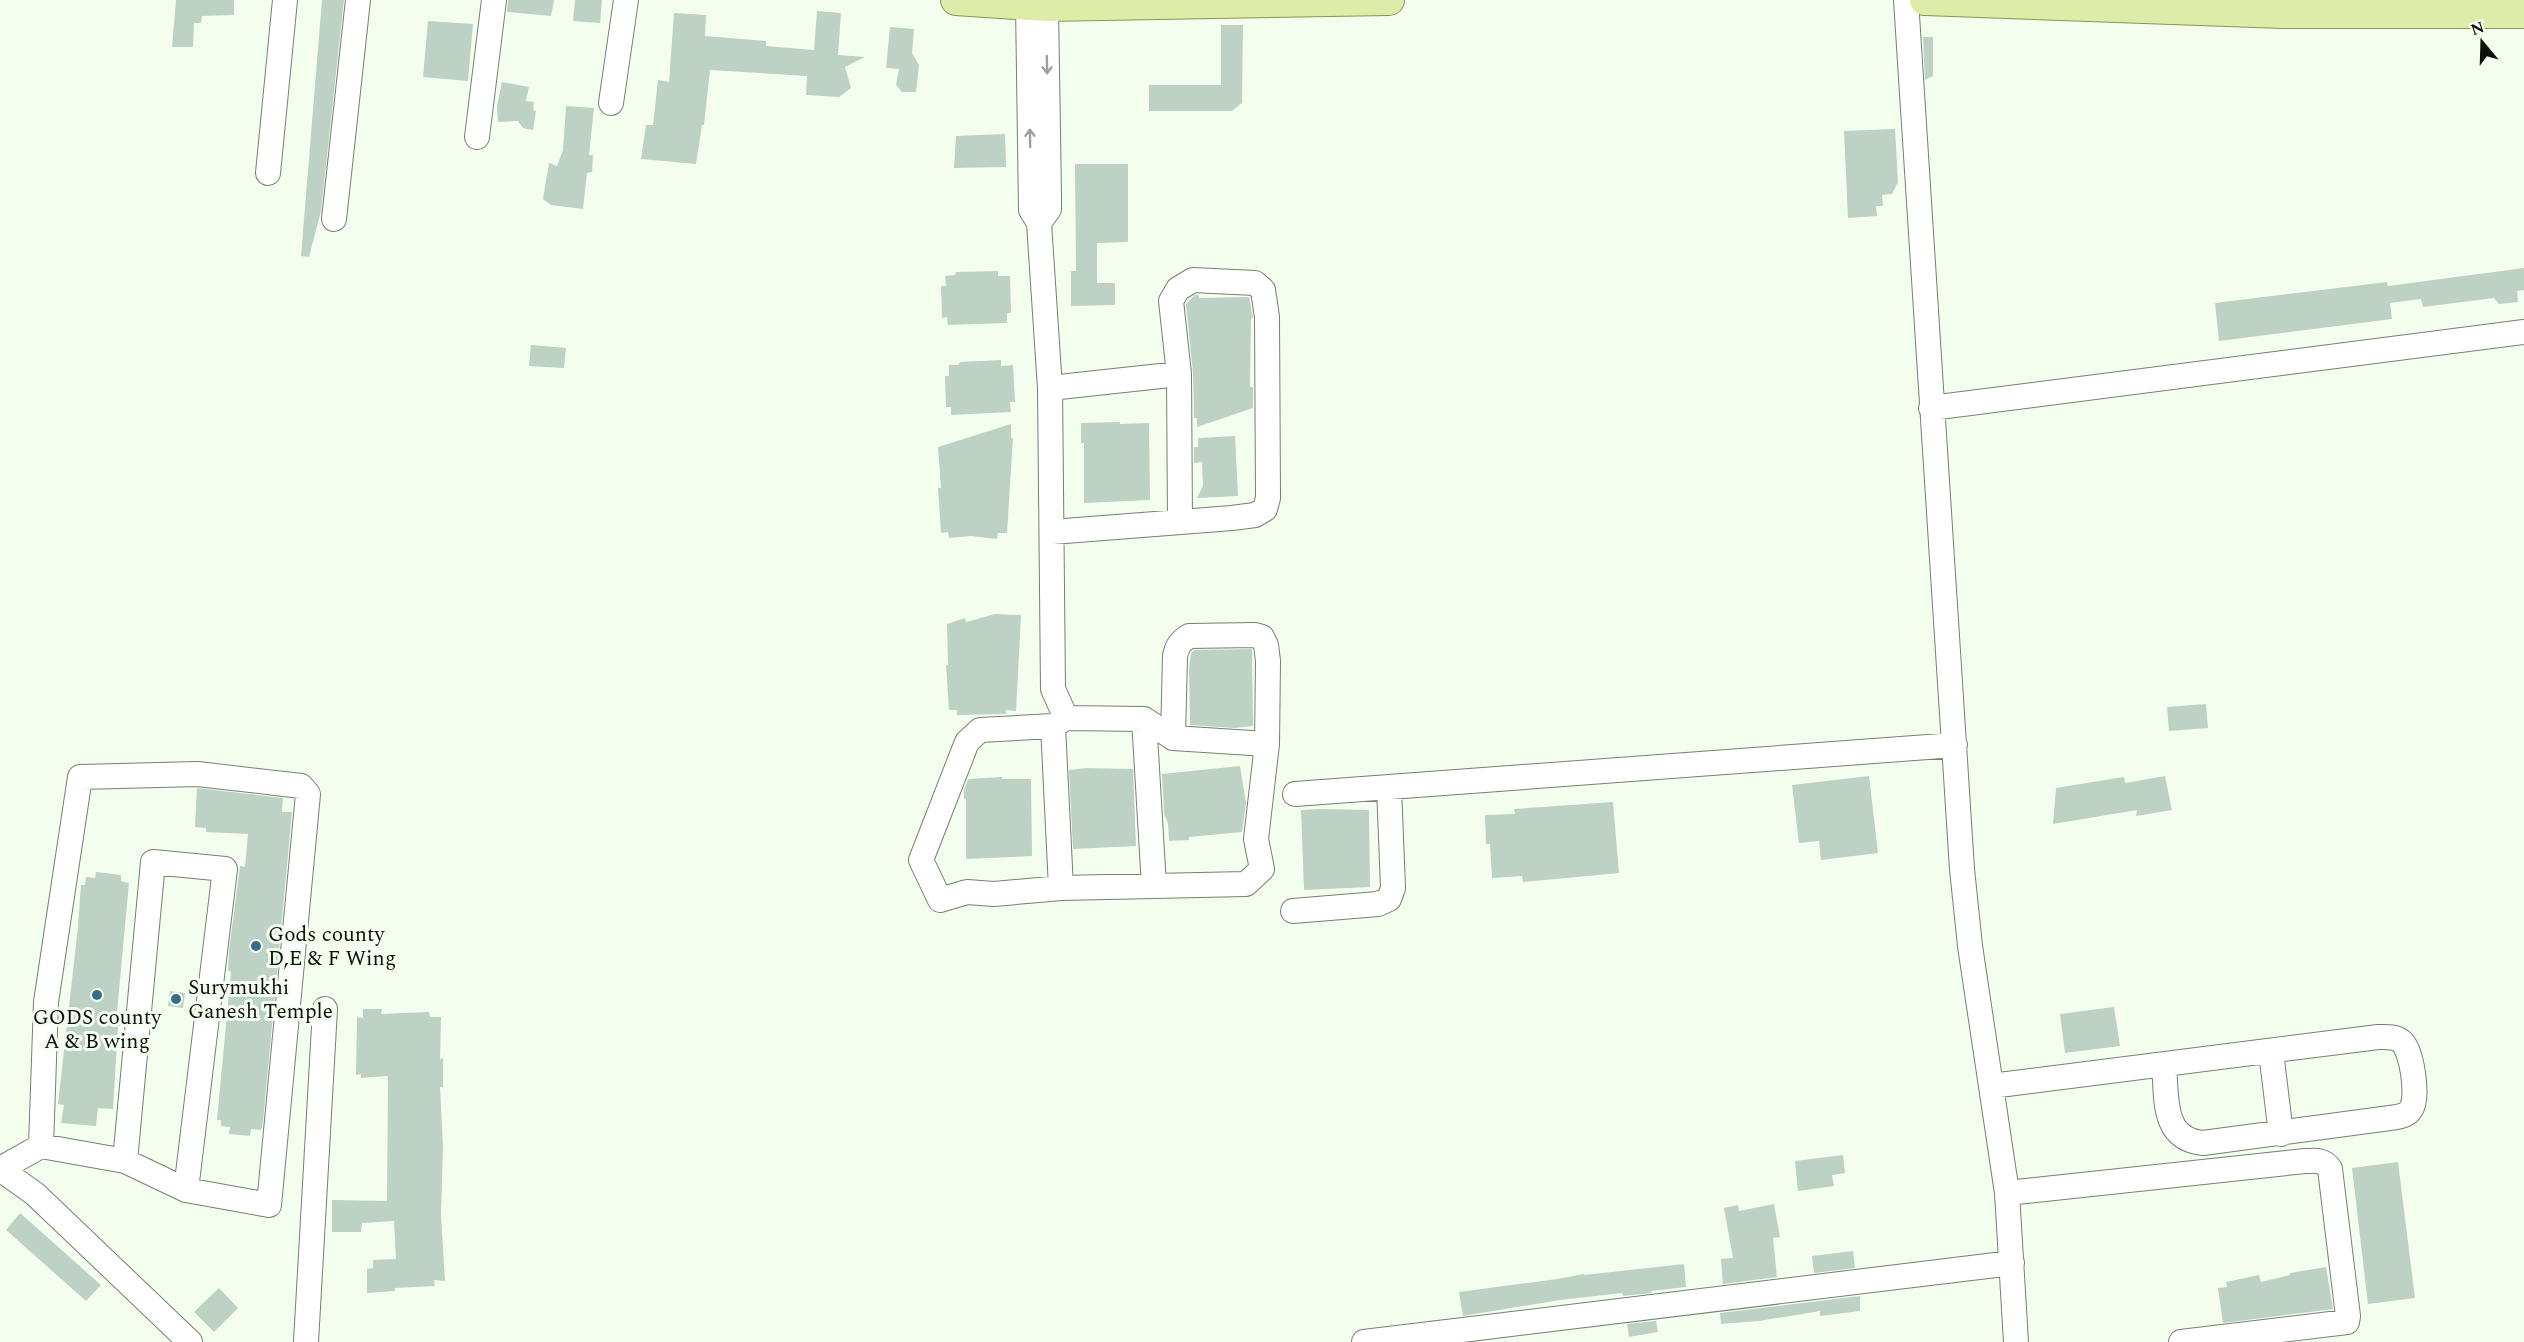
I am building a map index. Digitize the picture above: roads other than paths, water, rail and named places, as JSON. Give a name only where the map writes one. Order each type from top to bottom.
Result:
[{"type":"main road","points":[[956,0],[1037,6],[1389,0]]},
{"type":"main road","points":[[1925,0],[2283,13],[2524,13]]},
{"type":"street","points":[[268,173],[285,0]]},
{"type":"street","points":[[334,219],[358,0]]},
{"type":"street","points":[[477,137],[494,0]]},
{"type":"street","points":[[611,103],[626,0]]},
{"type":"street","points":[[1905,0],[1962,869],[1970,946],[2007,1193],[2016,1342]]},
{"type":"street","points":[[1037,6],[1031,210],[1039,223],[1050,388],[1053,689],[1059,722],[1061,888]]},
{"type":"street","points":[[1052,532],[1180,522],[1255,515],[1265,509],[1268,498],[1266,308],[1263,290],[1255,283],[1193,280],[1178,289],[1171,301],[1179,374],[1180,522]]},
{"type":"street","points":[[1931,408],[2524,332]]},
{"type":"street","points":[[1050,388],[1179,374]]},
{"type":"street","points":[[1173,738],[1175,656],[1182,641],[1189,636],[1255,635],[1262,638],[1266,645],[1267,744],[1259,830],[1256,839],[1262,869],[1246,884],[1061,888],[994,894],[967,892],[940,900],[921,860],[967,742],[980,730],[1059,722],[1144,719],[1173,738],[1267,744]]},
{"type":"street","points":[[1144,719],[1154,886]]},
{"type":"street","points":[[1295,794],[1955,745]]},
{"type":"street","points":[[41,1146],[46,1002],[80,777],[198,774],[301,786],[308,794],[269,1205],[186,1190],[125,1161],[41,1146],[0,1169],[35,1194],[190,1342]]},
{"type":"street","points":[[1293,911],[1378,904],[1389,899],[1393,888],[1389,787]]},
{"type":"street","points":[[125,1161],[153,862],[225,869],[186,1190]]},
{"type":"street","points":[[306,1342],[325,1009]]},
{"type":"street","points":[[1991,1086],[2391,1037],[2402,1042],[2409,1053],[2415,1101],[2410,1111],[2402,1116],[2281,1134],[2203,1143],[2192,1142],[2182,1138],[2175,1131],[2168,1111],[2164,1065]]},
{"type":"street","points":[[2271,1052],[2281,1134]]},
{"type":"street","points":[[2007,1193],[2305,1161],[2320,1161],[2327,1164],[2330,1169],[2347,1322],[2181,1342]]},
{"type":"street","points":[[1364,1342],[2012,1263]]},
{"type":"place","name":"Gods county D,E & F Wing","points":[[256,946]]},
{"type":"place","name":"GODS county A & B wing","points":[[97,995]]},
{"type":"place","name":"Surymukhi Ganesh Temple","points":[[176,999]]}]
